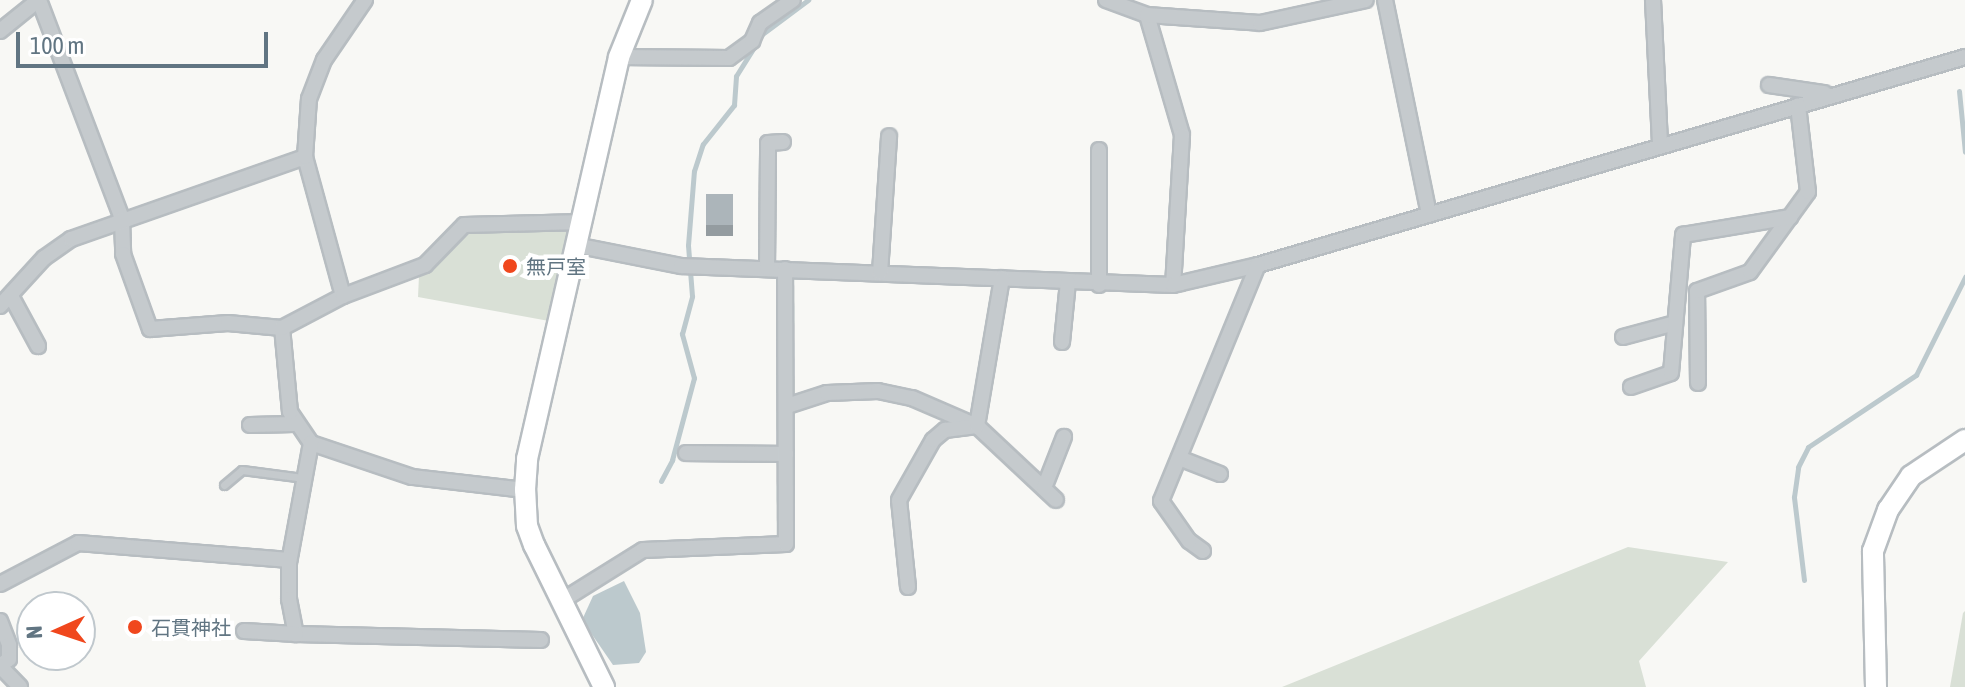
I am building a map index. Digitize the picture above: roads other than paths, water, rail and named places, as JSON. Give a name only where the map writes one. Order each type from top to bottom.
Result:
[{"type":"street","points":[[343,296],[305,157],[309,99],[324,60],[365,0]]},
{"type":"street","points":[[604,687],[527,526],[525,490],[527,459],[580,246],[619,57],[642,0]]},
{"type":"street","points":[[619,57],[729,58],[752,41],[760,23],[793,0]]},
{"type":"street","points":[[1106,0],[1147,15],[1260,23],[1366,0]]},
{"type":"street","points":[[1385,0],[1429,215]]},
{"type":"street","points":[[1653,0],[1660,144]]},
{"type":"street","points":[[3,22],[38,1],[122,219],[123,254],[150,329],[228,323],[282,328],[343,296],[425,265],[464,225],[583,222]]},
{"type":"street","points":[[1147,15],[1182,135],[1173,285]]},
{"type":"street","points":[[580,246],[681,266],[1002,278],[1099,285],[1173,285],[1258,265],[1660,144],[1798,106],[1829,94],[1965,57]]},
{"type":"street","points":[[1769,85],[1829,94]]},
{"type":"street","points":[[1698,383],[1697,291],[1750,272],[1808,192],[1798,106]]},
{"type":"street","points":[[880,273],[889,136]]},
{"type":"street","points":[[767,268],[768,143],[783,142]]},
{"type":"street","points":[[1099,150],[1099,285]]},
{"type":"street","points":[[38,346],[5,301],[62,245],[122,219],[305,157]]},
{"type":"street","points":[[1631,387],[1671,373],[1683,235],[1790,217]]},
{"type":"street","points":[[1203,551],[1189,541],[1161,501],[1258,265]]},
{"type":"street","points":[[563,600],[643,550],[786,544],[785,269]]},
{"type":"street","points":[[977,426],[1002,278]]},
{"type":"street","points":[[1062,342],[1068,282]]},
{"type":"street","points":[[1623,337],[1675,323]]},
{"type":"street","points":[[282,328],[294,424],[311,443],[412,477],[525,490]]},
{"type":"street","points":[[787,406],[827,393],[878,391],[912,398],[977,426],[1056,500]]},
{"type":"street","points":[[250,425],[294,424]]},
{"type":"street","points":[[908,587],[899,500],[933,440],[945,430],[977,426]]},
{"type":"street","points":[[1044,488],[1064,437]]},
{"type":"street","points":[[1876,687],[1873,551],[1888,510],[1911,476],[1965,440]]},
{"type":"street","points":[[296,634],[289,599],[289,560],[311,443]]},
{"type":"street","points":[[686,453],[786,454]]},
{"type":"street","points":[[1179,458],[1220,474]]},
{"type":"street","points":[[0,584],[78,543],[289,560]]},
{"type":"street","points":[[0,621],[9,645],[9,659],[1,666],[20,687]]},
{"type":"street","points":[[244,631],[541,640]]},
{"type":"lane","points":[[224,485],[242,470],[304,478]]},
{"type":"waterway","points":[[761,35],[808,0]]},
{"type":"waterway","points":[[661,481],[672,460],[694,378],[682,334],[692,296],[688,245],[694,171],[703,144],[734,105],[736,76],[754,47]]},
{"type":"waterway","points":[[1959,91],[1965,152]]},
{"type":"waterway","points":[[1804,580],[1794,497],[1798,467],[1808,447],[1916,375],[1965,277]]},
{"type":"place","name":"無戸室","points":[[510,266]]},
{"type":"place","name":"石貫神社","points":[[135,627]]}]
